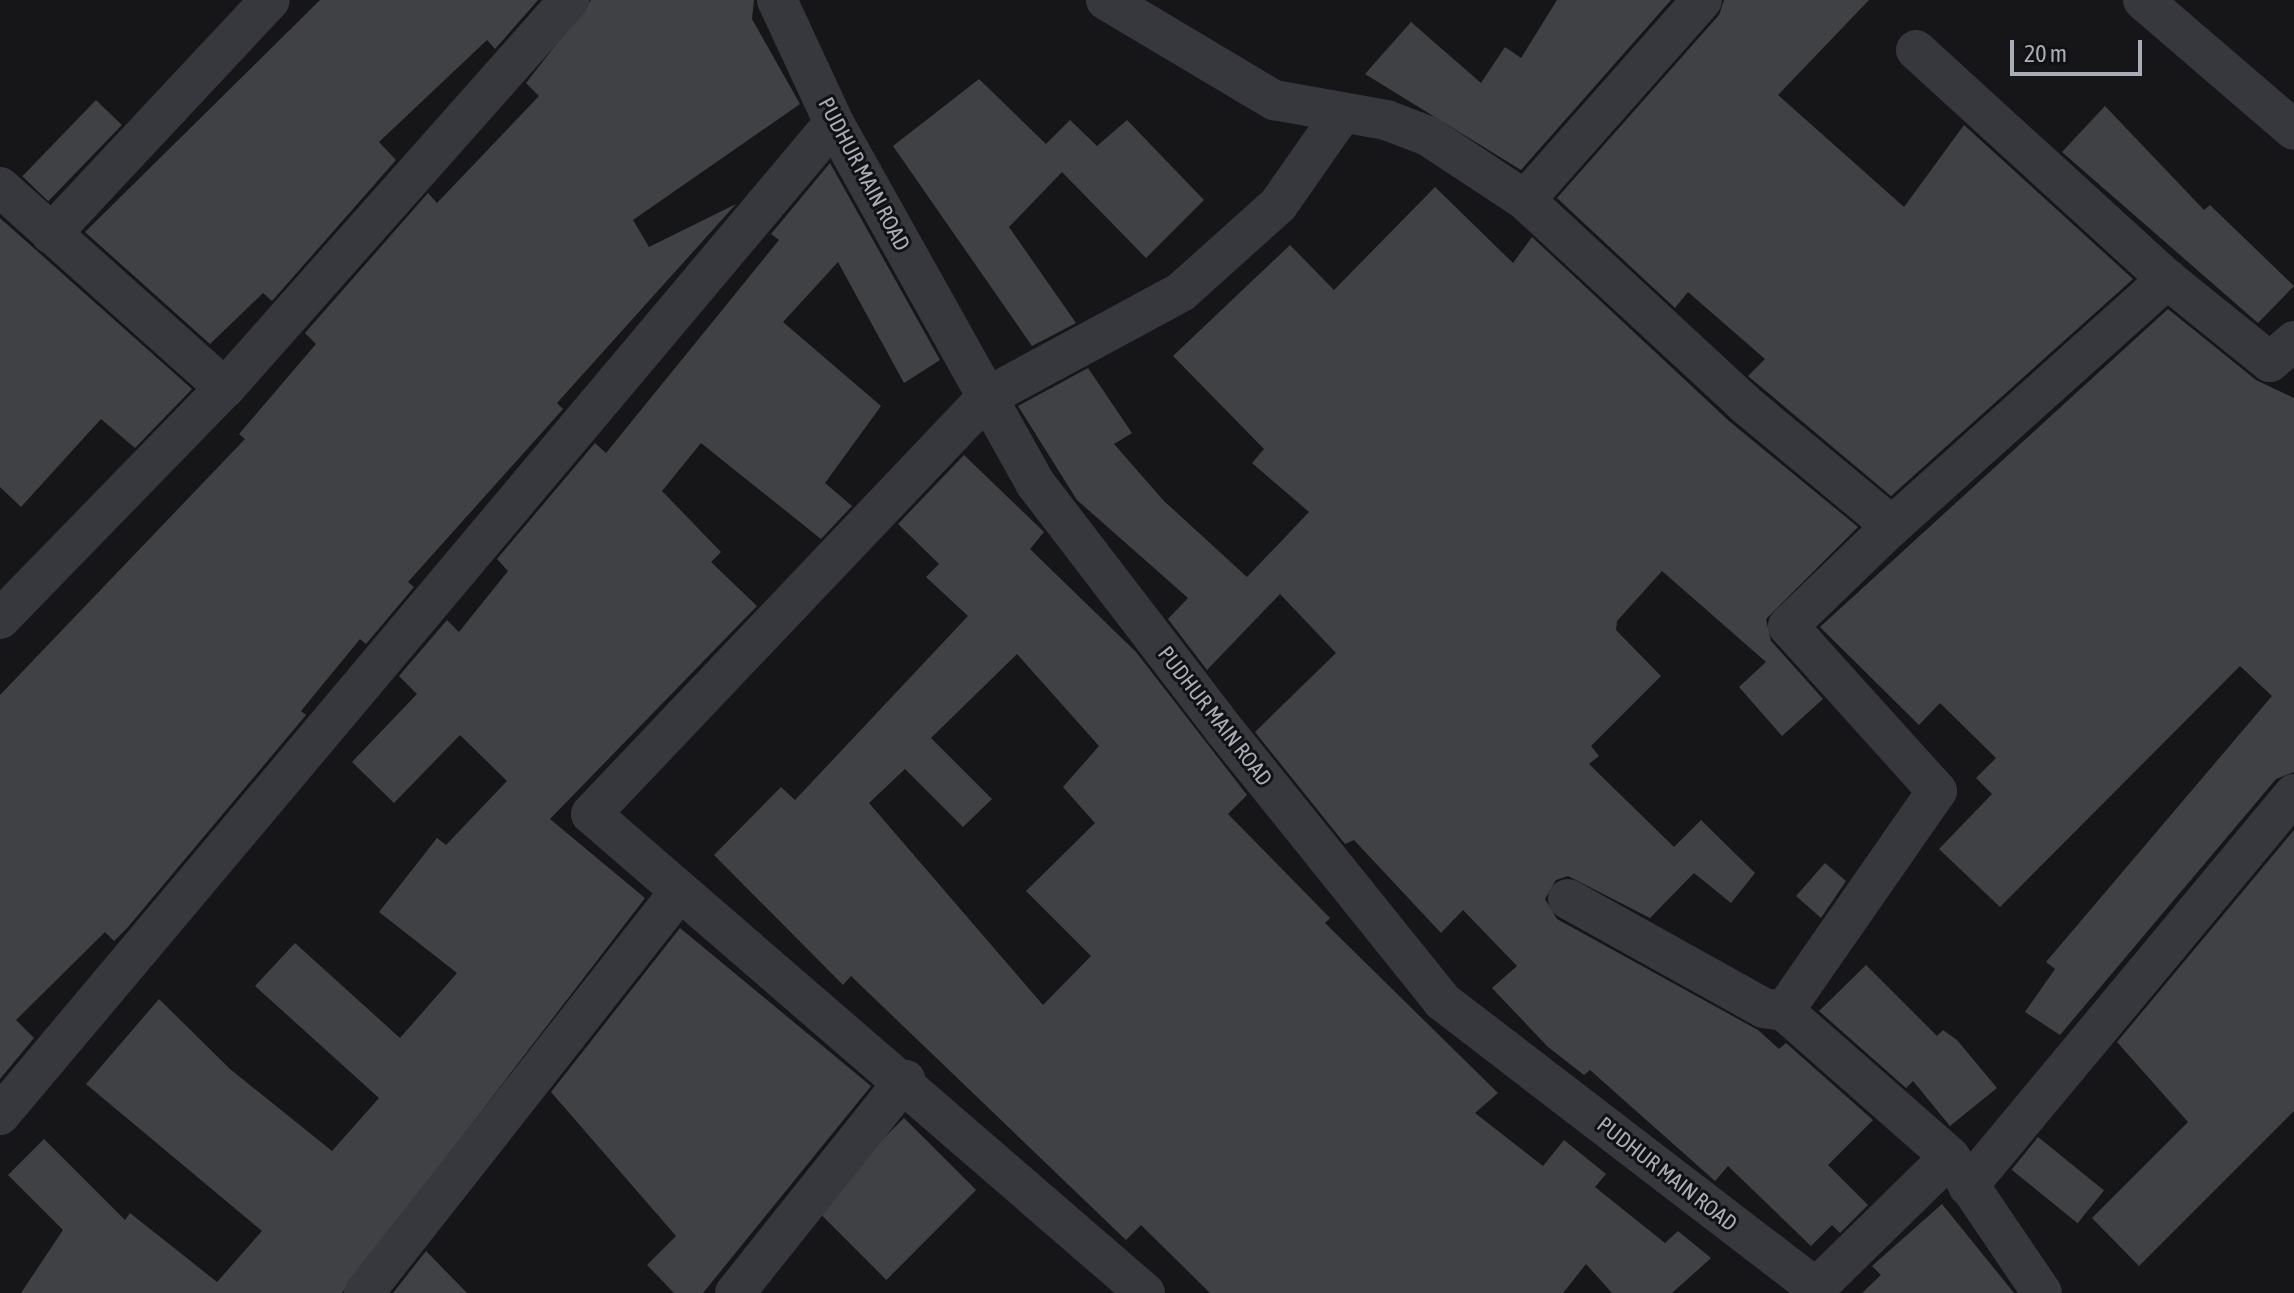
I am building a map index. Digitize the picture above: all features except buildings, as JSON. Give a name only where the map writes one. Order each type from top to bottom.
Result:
[{"type":"street","points":[[51,234],[270,0]]},
{"type":"street","points":[[8,592],[225,388],[569,0]]},
{"type":"street","name":"PUDHUR MAIN ROAD","points":[[777,0],[834,123],[1044,495],[1442,1001],[1814,1291]]},
{"type":"street","points":[[1106,0],[1274,100],[1341,115],[1386,120],[1428,136],[1525,200],[1745,404],[1892,526]]},
{"type":"street","points":[[1525,200],[1702,0]]},
{"type":"street","points":[[2143,0],[2294,130]]},
{"type":"street","points":[[1916,50],[2167,279],[2286,361]]},
{"type":"street","points":[[1145,1293],[905,1080],[591,814],[987,397],[1181,292],[1278,205],[1341,115]]},
{"type":"street","points":[[0,1115],[834,123]]},
{"type":"street","points":[[0,187],[225,388]]},
{"type":"street","points":[[1784,1011],[1937,791],[1788,626],[1892,526],[2167,279]]},
{"type":"street","points":[[1814,1291],[1959,1171],[2294,794]]},
{"type":"street","points":[[364,1293],[680,891]]},
{"type":"street","points":[[1568,899],[1764,1008],[1784,1011],[1959,1171],[2042,1293]]},
{"type":"street","points":[[735,1293],[905,1080]]}]
